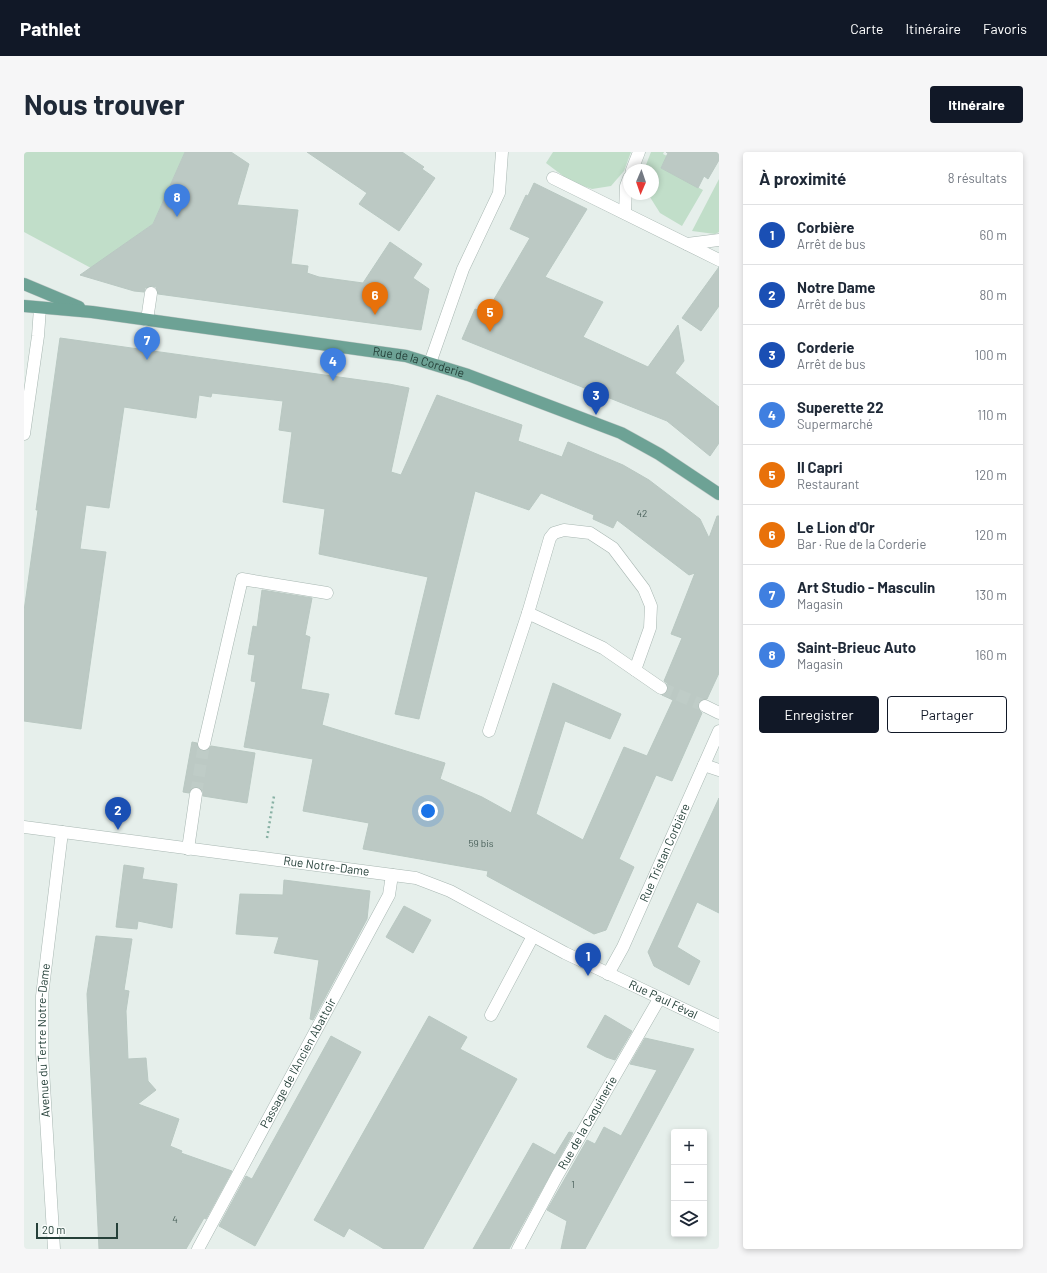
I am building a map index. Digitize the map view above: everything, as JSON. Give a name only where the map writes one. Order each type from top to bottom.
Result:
[{"type":"main road","name":"Rue de la Corderie","points":[[24,284],[92,312]]},
{"type":"main road","name":"Rue de la Corderie","points":[[24,306],[92,312],[406,356],[530,397],[621,433],[659,454],[719,494]]},
{"type":"street","points":[[430,363],[462,269],[500,194],[502,152]]},
{"type":"street","points":[[634,164],[639,152]]},
{"type":"street","points":[[553,178],[719,260]]},
{"type":"street","points":[[625,200],[625,213]]},
{"type":"street","points":[[687,244],[719,240]]},
{"type":"street","points":[[147,320],[151,293]]},
{"type":"street","points":[[24,434],[38,336],[40,308]]},
{"type":"street","points":[[489,732],[528,613],[550,538],[554,533],[564,530],[590,533],[613,548],[644,589],[651,606],[650,628],[635,670]]},
{"type":"street","points":[[204,744],[242,578],[327,593]]},
{"type":"street","points":[[528,613],[603,648],[661,688]]},
{"type":"street","points":[[704,706],[719,712]]},
{"type":"street","name":"Rue Tristan Corbière","points":[[608,974],[623,947],[719,731]]},
{"type":"street","points":[[704,765],[719,770]]},
{"type":"street","points":[[188,849],[196,794]]},
{"type":"street","name":"Rue Notre-Dame","points":[[24,827],[416,878],[450,891],[533,936],[608,974]]},
{"type":"street","name":"Avenue du Tertre Notre-Dame","points":[[54,1249],[42,1053],[42,996],[62,832]]},
{"type":"street","name":"Passage de l'Ancien Abattoir","points":[[198,1249],[388,895],[392,875]]},
{"type":"street","points":[[490,1015],[533,936]]},
{"type":"street","name":"Rue Paul Féval","points":[[608,974],[658,999],[719,1026]]},
{"type":"street","name":"Rue de la Caquinerie","points":[[518,1249],[557,1176],[658,999]]},
{"type":"path","points":[[264,858],[274,796]]},
{"type":"green space","points":[[24,152],[185,152],[153,224],[91,268],[24,232]]},
{"type":"green space","points":[[553,152],[631,152],[627,164],[623,164],[623,172],[611,186],[592,189],[571,182],[546,163]]},
{"type":"green space","points":[[651,152],[664,152],[663,154],[667,156],[661,168],[703,190],[682,226],[660,213],[652,200],[659,200],[659,164],[646,164]]},
{"type":"green space","points":[[719,179],[719,232],[715,234],[692,231]]},
{"type":"building","points":[[185,152],[231,152],[249,164],[237,205],[298,210],[291,264],[308,266],[307,273],[319,277],[363,283],[390,242],[422,264],[413,278],[429,289],[421,330],[158,294],[156,287],[152,286],[145,288],[144,292],[134,291],[80,275],[153,224]]},
{"type":"building","points":[[307,152],[402,152],[424,167],[422,169],[435,178],[399,231],[359,204],[367,193]]},
{"type":"building","points":[[666,152],[719,152],[719,160],[708,179],[704,176],[698,188],[661,168],[668,153]]},
{"type":"building","points":[[534,183],[587,209],[545,277],[603,302],[583,337],[648,367],[678,325],[684,361],[675,373],[719,407],[719,443],[710,456],[667,421],[462,339],[475,309],[486,313],[530,238],[510,229],[526,195],[528,196]]},
{"type":"building","points":[[719,267],[719,306],[701,331],[682,318]]},
{"type":"building","points":[[60,338],[409,388],[391,472],[401,475],[437,395],[522,425],[518,441],[562,457],[568,442],[623,465],[649,480],[700,519],[709,538],[717,516],[719,516],[719,673],[707,699],[701,700],[698,703],[699,710],[702,713],[672,781],[656,775],[619,859],[634,867],[606,930],[594,934],[487,876],[488,871],[363,849],[369,823],[303,811],[313,759],[244,747],[256,682],[251,681],[255,655],[248,654],[253,626],[257,627],[262,590],[312,598],[305,635],[310,637],[301,689],[329,694],[322,725],[445,763],[440,779],[482,797],[511,813],[553,683],[621,714],[610,739],[565,721],[536,814],[583,840],[624,747],[647,756],[673,700],[662,695],[667,693],[668,689],[668,684],[664,681],[682,638],[671,634],[695,573],[689,575],[617,520],[613,528],[593,519],[594,515],[541,493],[529,510],[475,491],[419,719],[395,714],[428,577],[319,554],[325,509],[283,502],[292,432],[279,430],[283,401],[212,393],[211,397],[199,395],[196,418],[124,407],[109,508],[86,505],[80,549],[106,552],[81,729],[24,721],[24,611],[38,510],[36,510]]},
{"type":"building","points":[[192,742],[197,743],[199,749],[203,751],[209,749],[211,746],[255,753],[247,803],[203,796],[203,791],[197,787],[193,787],[189,793],[183,792]]},
{"type":"building","points":[[719,798],[719,913],[697,902],[677,947],[700,961],[689,985],[654,966],[648,952]]},
{"type":"building","points":[[124,865],[144,868],[142,879],[177,884],[172,928],[138,921],[137,929],[116,927]]},
{"type":"building","points":[[284,880],[370,891],[367,919],[313,1020],[310,1019],[319,960],[274,953],[279,937],[236,934],[240,894],[283,895]]},
{"type":"building","points":[[404,906],[431,920],[413,953],[386,937]]},
{"type":"building","points":[[96,936],[132,939],[124,990],[129,991],[126,1011],[128,1059],[146,1058],[148,1081],[156,1090],[138,1104],[179,1119],[170,1146],[182,1151],[181,1153],[232,1171],[206,1219],[204,1218],[186,1249],[99,1249],[87,994]]},
{"type":"building","points":[[605,1015],[632,1031],[615,1060],[587,1047]]},
{"type":"building","points":[[429,1016],[467,1037],[460,1049],[517,1079],[423,1249],[384,1249],[349,1228],[344,1237],[314,1220]]},
{"type":"building","points":[[331,1036],[361,1052],[255,1246],[219,1226],[246,1176],[252,1179]]},
{"type":"building","points":[[645,1038],[694,1049],[585,1249],[561,1249],[567,1221],[547,1210],[587,1140],[595,1144],[604,1127],[621,1136],[657,1070],[630,1064]]},
{"type":"building","points":[[569,1132],[573,1133],[509,1249],[473,1249],[533,1143],[555,1155]]},
{"type":"tunnel","points":[[661,688],[705,706]]},
{"type":"tunnel","points":[[196,794],[204,744]]},
{"type":"place","name":"Saint-Brieuc Auto","points":[[177,217]]},
{"type":"place","name":"Le Lion d'Or","points":[[375,315]]},
{"type":"place","name":"Il Capri","points":[[490,332]]},
{"type":"place","name":"Art Studio - Masculin","points":[[147,360]]},
{"type":"place","name":"Superette 22","points":[[333,381]]},
{"type":"place","name":"Corderie","points":[[596,415]]},
{"type":"place","name":"Notre Dame","points":[[118,830]]},
{"type":"place","name":"Corbière","points":[[588,976]]}]
